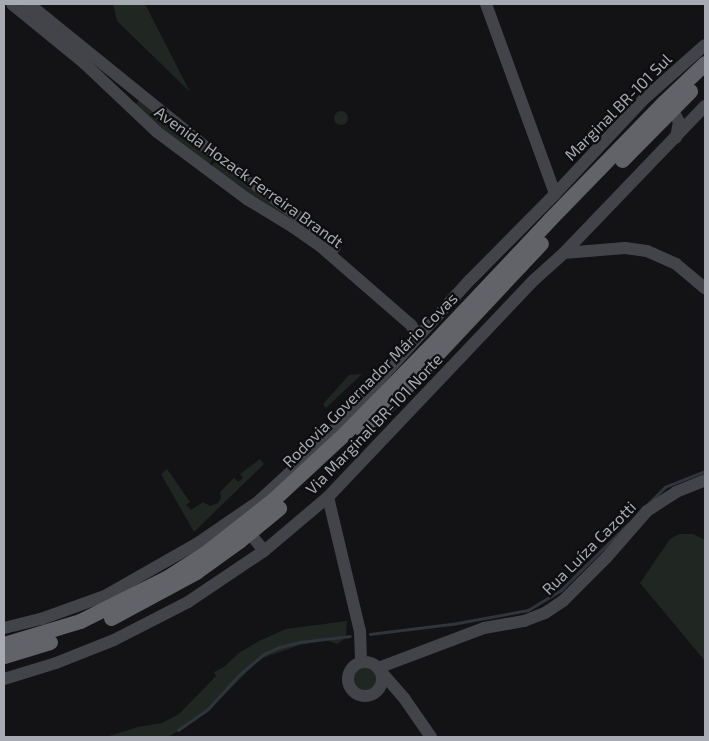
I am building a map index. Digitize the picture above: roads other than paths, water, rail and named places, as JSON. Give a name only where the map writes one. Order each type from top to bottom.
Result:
[{"type":"highway","name":"Rodovia Governador Mário Covas","points":[[4,656],[49,642],[114,617],[196,572],[242,527],[313,465],[438,338],[663,102],[705,63]]},
{"type":"highway","name":"Rodovia Governador Mário Covas","points":[[4,644],[54,630],[109,608],[166,578],[242,527],[321,469],[406,387],[561,221],[705,76]]},
{"type":"street","name":"Avenida Hozack Ferreira Brandt","points":[[12,4],[84,63],[157,132],[260,207],[332,251],[411,325],[414,330],[414,340]]},
{"type":"street","name":"Avenida Hozack Ferreira Brandt","points":[[29,4],[414,317],[422,321],[432,321]]},
{"type":"street","points":[[486,4],[555,194]]},
{"type":"street","name":"Marginal BR-101 Sul","points":[[4,628],[49,616],[105,596],[176,557],[242,527],[258,501],[322,442],[414,340],[644,99],[705,45]]},
{"type":"street","points":[[121,99],[120,90],[126,86],[131,87]]},
{"type":"street","points":[[644,99],[662,101]]},
{"type":"street","name":"Via Marginal BR-101 Norte","points":[[4,678],[56,663],[114,640],[188,602],[264,551],[328,497],[533,281],[564,253],[705,106]]},
{"type":"street","points":[[673,111],[680,122],[676,138]]},
{"type":"street","points":[[564,253],[625,248],[647,251],[676,264],[705,288]]},
{"type":"street","name":"Rua Luíza Cazotti","points":[[378,668],[484,628],[524,621],[545,613],[563,601],[648,511],[676,492],[705,480]]},
{"type":"street","points":[[328,497],[360,631],[361,662]]},
{"type":"street","points":[[242,527],[264,551]]},
{"type":"street","points":[[408,702],[392,695],[357,695],[348,684],[350,670],[361,662],[370,663],[378,668],[408,702],[431,737]]},
{"type":"street","points":[[371,695],[378,690],[382,681],[378,668]]},
{"type":"waterway","points":[[648,504],[665,487],[705,471]]},
{"type":"waterway","points":[[370,634],[452,624],[528,610],[561,590],[628,524]]},
{"type":"waterway","points":[[178,730],[208,709],[239,675],[264,654],[280,647],[300,642],[350,636]]}]
